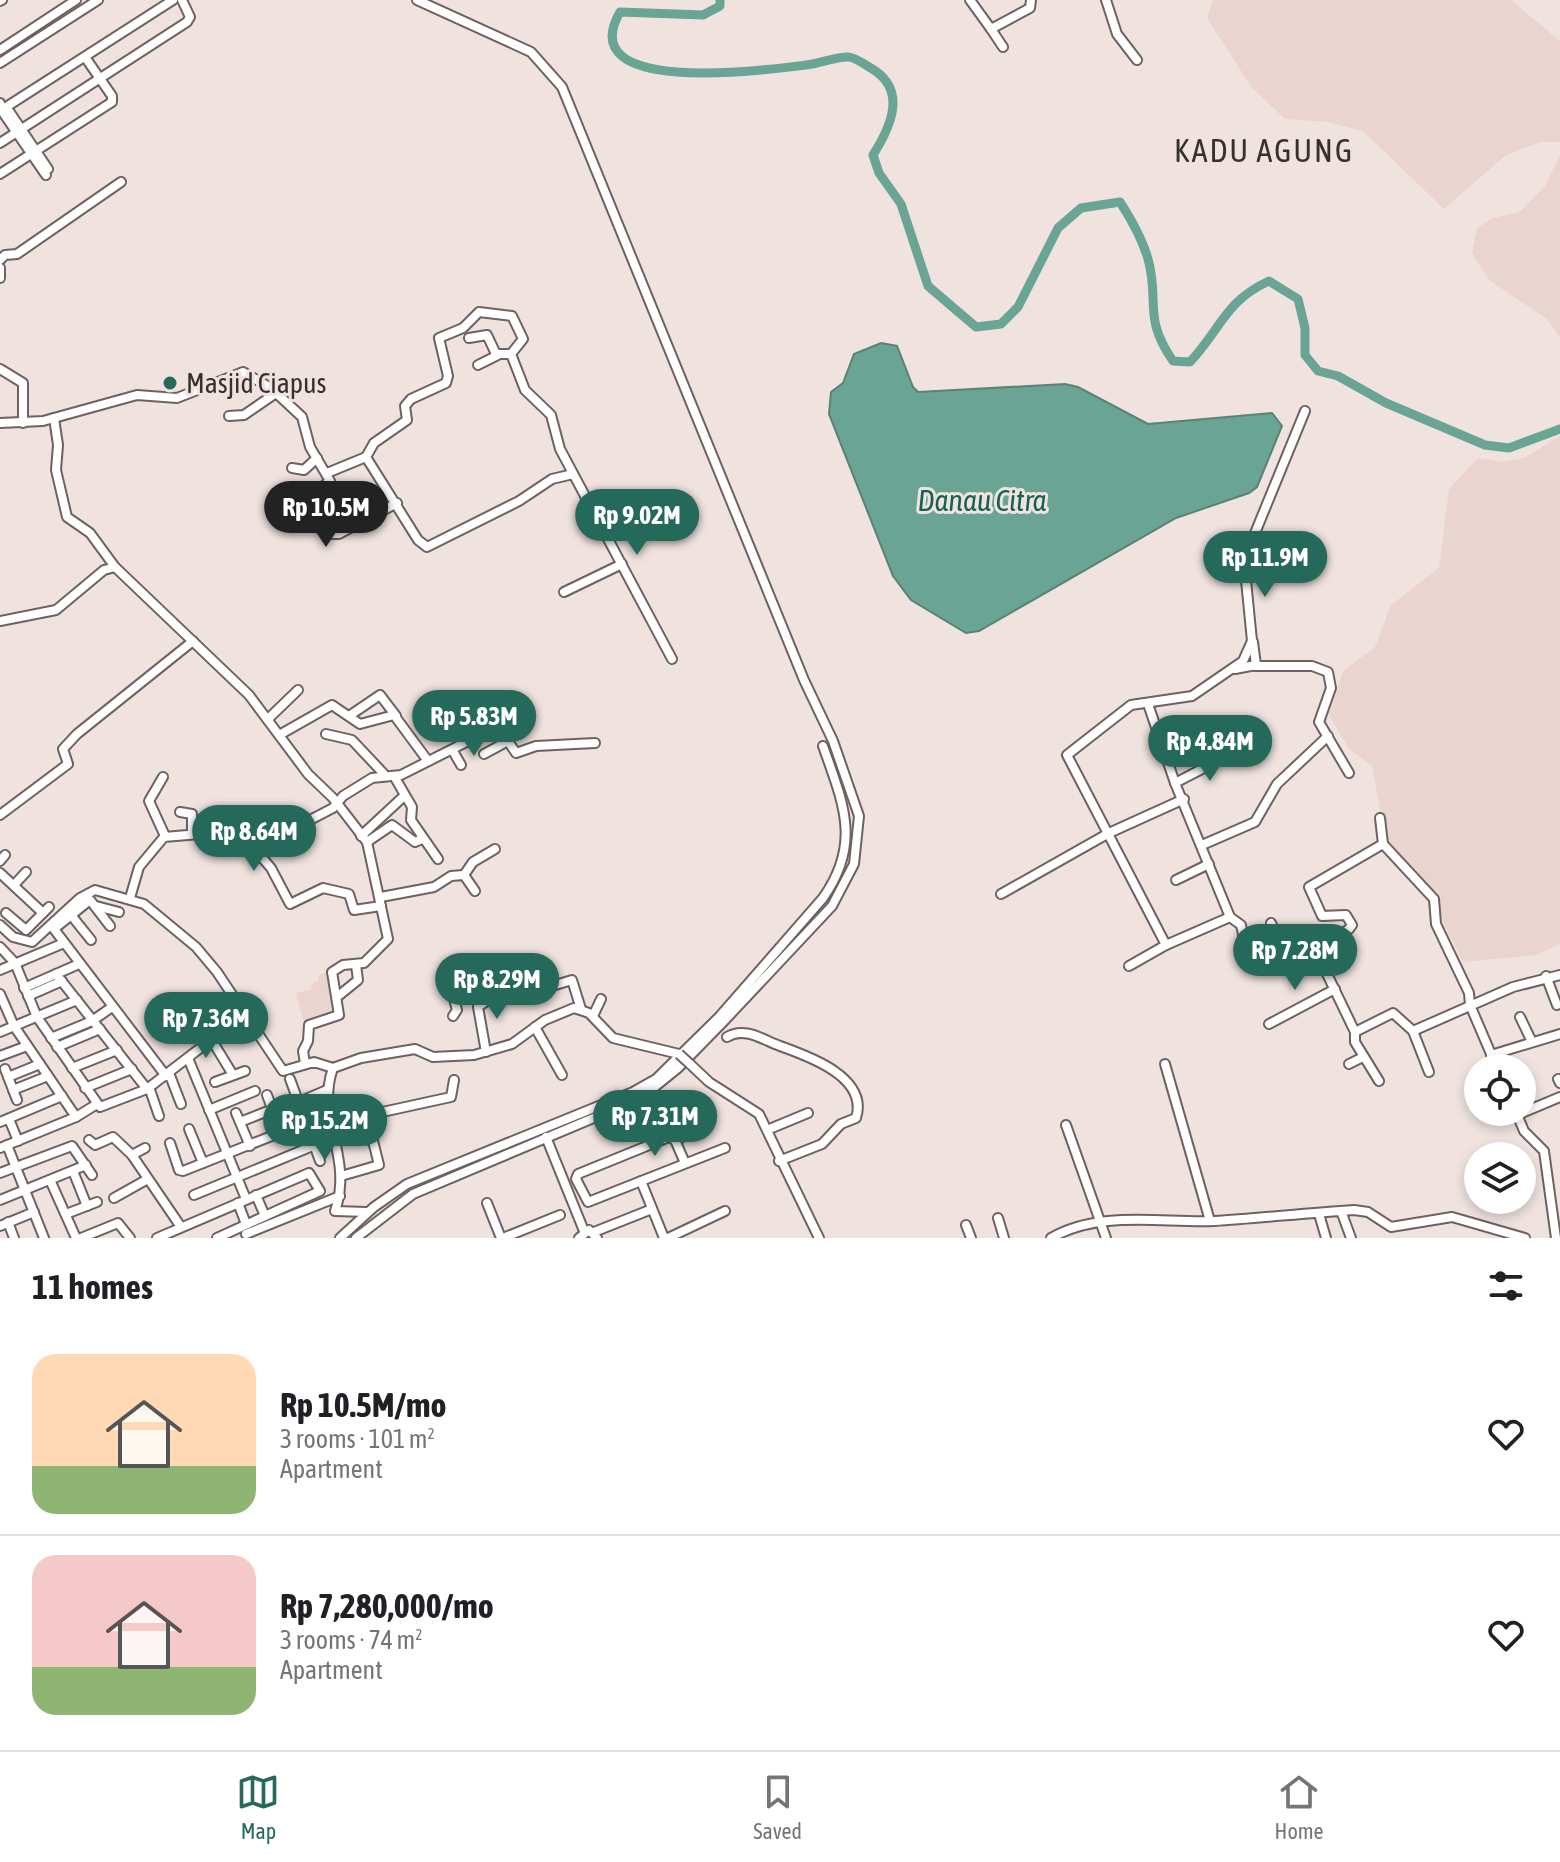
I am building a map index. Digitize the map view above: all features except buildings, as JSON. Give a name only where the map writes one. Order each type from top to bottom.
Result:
[{"type":"street","points":[[0,50],[76,0]]},
{"type":"street","points":[[0,63],[98,0]]},
{"type":"street","points":[[43,177],[49,170],[1,108],[173,0]]},
{"type":"street","points":[[0,143],[188,20],[182,0]]},
{"type":"street","points":[[356,1238],[413,1194],[625,1107],[660,1084],[832,906],[854,864],[859,832],[854,798],[562,87],[531,52],[417,0]]},
{"type":"street","points":[[970,0],[1003,47]]},
{"type":"street","points":[[991,29],[1030,8],[1031,0]]},
{"type":"street","points":[[1106,0],[1117,34],[1137,60]]},
{"type":"street","points":[[0,174],[112,102],[112,96],[85,57]]},
{"type":"street","points":[[0,260],[5,255],[17,254],[121,182]]},
{"type":"street","points":[[0,268],[0,278]]},
{"type":"street","points":[[327,473],[366,457],[374,443],[406,422],[405,406],[411,399],[447,380],[438,343],[442,336],[463,328],[479,312],[507,314],[515,319],[523,339],[511,354],[498,355],[478,365]]},
{"type":"street","points":[[469,338],[487,335],[498,355]]},
{"type":"street","points":[[511,354],[525,390],[551,415],[555,438],[672,659]]},
{"type":"street","points":[[0,369],[23,383],[23,423]]},
{"type":"street","points":[[0,423],[54,418],[129,397],[177,398],[232,382],[243,372],[276,393],[302,417],[330,483],[317,491],[334,535],[397,503]]},
{"type":"street","points":[[229,416],[248,414],[276,393]]},
{"type":"street","points":[[1255,666],[1257,659],[1252,641],[1244,560],[1305,411]]},
{"type":"street","points":[[54,418],[58,445],[56,470],[67,517],[96,539],[115,567],[226,670],[269,718],[364,839],[381,902],[387,941],[364,963],[343,965],[332,972],[338,1016],[314,1023],[307,1029],[308,1041],[303,1051],[305,1063]]},
{"type":"street","points":[[366,457],[418,540],[429,546],[519,501],[552,479],[573,474]]},
{"type":"street","points":[[292,468],[304,470],[317,458]]},
{"type":"street","points":[[608,536],[666,506]]},
{"type":"street","points":[[564,592],[622,564]]},
{"type":"street","points":[[0,621],[56,610],[104,570],[115,567]]},
{"type":"street","points":[[0,815],[68,764],[63,749],[77,734],[193,641]]},
{"type":"street","points":[[1166,945],[1067,755],[1123,710],[1192,696],[1243,661],[1252,641]]},
{"type":"street","points":[[1231,669],[1312,666],[1328,672],[1331,688],[1319,722],[1349,773]]},
{"type":"street","points":[[269,718],[298,690]]},
{"type":"street","points":[[349,716],[380,695],[428,761]]},
{"type":"street","points":[[1148,704],[1175,783],[1230,917],[1241,925],[1244,939],[1261,968],[1316,951],[1352,925],[1346,915],[1322,916],[1309,887],[1383,844]]},
{"type":"street","points":[[281,734],[332,705],[362,724],[396,716]]},
{"type":"street","points":[[130,898],[139,867],[165,836],[238,830],[272,814],[307,821],[336,805],[347,793],[453,751],[494,728],[516,753],[536,746],[595,743]]},
{"type":"street","points":[[326,734],[352,740],[389,775],[412,807],[411,820],[438,859]]},
{"type":"street","points":[[1202,845],[1255,822],[1277,784],[1328,736]]},
{"type":"street","points":[[484,754],[508,741]]},
{"type":"street","points":[[340,1238],[367,1212],[425,1176],[643,1087],[675,1063],[720,1016],[831,887],[845,847],[843,802],[823,746]]},
{"type":"street","points":[[453,751],[461,765]]},
{"type":"street","points":[[1175,783],[1231,754]]},
{"type":"street","points":[[163,777],[149,801],[165,836]]},
{"type":"street","points":[[364,839],[403,797]]},
{"type":"street","points":[[843,802],[854,798]]},
{"type":"street","points":[[1001,894],[1109,833],[1184,799]]},
{"type":"street","points":[[180,812],[192,814],[192,833]]},
{"type":"street","points":[[1380,818],[1383,844],[1434,899],[1436,924],[1469,993],[1470,1005],[1491,1054]]},
{"type":"street","points":[[252,823],[279,840]]},
{"type":"street","points":[[364,839],[392,825],[415,842],[422,839]]},
{"type":"street","points":[[238,830],[271,868],[290,904],[323,888],[349,894],[354,910],[434,887],[451,876],[464,875]]},
{"type":"street","points":[[464,875],[473,862],[495,849]]},
{"type":"street","points":[[1176,880],[1209,864]]},
{"type":"street","points":[[14,885],[26,872]]},
{"type":"street","points":[[0,873],[46,910],[26,930],[6,913]]},
{"type":"street","points":[[464,875],[475,891]]},
{"type":"street","points":[[0,925],[13,937],[32,942],[92,891],[130,898],[144,904],[204,955],[279,1069],[285,1072],[305,1063],[333,1068],[361,1058],[415,1049],[433,1057],[486,1052],[512,1044],[535,1027],[568,1010],[581,1009],[593,1016],[613,1038],[679,1054],[709,1082],[754,1108],[819,1238]]},
{"type":"street","points":[[110,926],[88,900],[54,929],[168,1075],[181,1104]]},
{"type":"street","points":[[96,906],[119,912]]},
{"type":"street","points":[[71,915],[91,940]]},
{"type":"street","points":[[1129,966],[1166,945],[1230,917]]},
{"type":"street","points":[[1271,923],[1290,959]]},
{"type":"street","points":[[0,970],[64,943]]},
{"type":"street","points":[[0,947],[15,963],[37,1017],[97,1104],[104,1107],[148,1088],[212,1039]]},
{"type":"street","points":[[1316,951],[1355,1032],[1363,1057],[1379,1081]]},
{"type":"street","points":[[26,992],[79,964]]},
{"type":"street","points":[[337,997],[358,980],[356,965]]},
{"type":"street","points":[[532,966],[542,989],[572,980],[581,1009]]},
{"type":"street","points":[[453,1016],[457,1010],[449,981],[472,974],[487,999]]},
{"type":"street","points":[[1413,1031],[1546,976],[1560,975]]},
{"type":"street","points":[[1546,976],[1557,1005]]},
{"type":"street","points":[[59,977],[148,1088],[158,1113],[146,1114]]},
{"type":"street","points":[[486,1052],[478,1007],[506,987]]},
{"type":"street","points":[[1269,1024],[1335,989]]},
{"type":"street","points":[[0,994],[14,1026],[76,1117]]},
{"type":"street","points":[[593,1016],[601,999]]},
{"type":"street","points":[[0,1032],[77,1000]]},
{"type":"street","points":[[51,1038],[92,1021],[112,1007]]},
{"type":"street","points":[[1355,1032],[1393,1013],[1413,1031],[1429,1072]]},
{"type":"street","points":[[1520,1017],[1532,1042]]},
{"type":"street","points":[[535,1027],[562,1075]]},
{"type":"street","points":[[57,1047],[100,1029]]},
{"type":"street","points":[[205,1029],[233,1075]]},
{"type":"street","points":[[727,1037],[745,1032],[811,1056],[835,1071],[855,1099],[856,1118],[841,1124],[822,1144],[779,1161]]},
{"type":"street","points":[[1494,1054],[1560,1034]]},
{"type":"street","points":[[0,1056],[27,1046]]},
{"type":"street","points":[[72,1068],[117,1050]]},
{"type":"street","points":[[1349,1064],[1363,1057]]},
{"type":"street","points":[[188,1058],[237,1177],[246,1224]]},
{"type":"street","points":[[17,1100],[7,1073],[40,1064]]},
{"type":"street","points":[[1165,1064],[1180,1129],[1210,1221]]},
{"type":"street","points":[[333,1068],[327,1090],[340,1155],[337,1214],[367,1212]]},
{"type":"street","points":[[85,1088],[132,1069]]},
{"type":"street","points":[[215,1082],[245,1071]]},
{"type":"street","points":[[13,1090],[48,1076]]},
{"type":"street","points":[[290,1079],[320,1161]]},
{"type":"street","points":[[332,1123],[451,1097],[454,1080]]},
{"type":"street","points":[[299,1102],[327,1090]]},
{"type":"street","points":[[209,1110],[255,1091]]},
{"type":"street","points":[[240,1122],[274,1114],[267,1095]]},
{"type":"street","points":[[18,1141],[4,1120],[62,1096]]},
{"type":"street","points":[[1536,1106],[1560,1097]]},
{"type":"street","points":[[44,1238],[16,1167],[3,1146],[76,1117],[97,1104]]},
{"type":"street","points":[[236,1113],[250,1146]]},
{"type":"street","points":[[767,1130],[808,1113]]},
{"type":"street","points":[[341,1176],[379,1164],[371,1138],[358,1137],[354,1120]]},
{"type":"street","points":[[170,1143],[180,1171],[307,1122]]},
{"type":"street","points":[[1066,1125],[1106,1238]]},
{"type":"street","points":[[1522,1126],[1544,1151],[1556,1238]]},
{"type":"street","points":[[189,1129],[203,1163]]},
{"type":"street","points":[[542,1129],[590,1235],[653,1212]]},
{"type":"street","points":[[675,1140],[702,1129]]},
{"type":"street","points":[[89,1140],[95,1145],[113,1137],[132,1155],[146,1180],[181,1227]]},
{"type":"street","points":[[685,1163],[675,1140],[669,1137],[578,1174],[576,1179],[586,1202],[725,1148]]},
{"type":"street","points":[[194,1195],[315,1145]]},
{"type":"street","points":[[0,1173],[72,1146],[92,1175]]},
{"type":"street","points":[[132,1155],[145,1148]]},
{"type":"street","points":[[0,1200],[86,1165]]},
{"type":"street","points":[[73,1171],[87,1206]]},
{"type":"street","points":[[157,1238],[309,1173],[320,1191],[217,1238]]},
{"type":"street","points":[[50,1180],[78,1238],[118,1223],[130,1238]]},
{"type":"street","points":[[114,1198],[146,1180]]},
{"type":"street","points":[[641,1181],[666,1238],[725,1211]]},
{"type":"street","points":[[256,1195],[265,1216]]},
{"type":"street","points":[[246,1234],[340,1196]]},
{"type":"street","points":[[66,1214],[97,1202]]},
{"type":"street","points":[[487,1203],[502,1238],[560,1215]]},
{"type":"street","points":[[1051,1238],[1078,1225],[1149,1219],[1210,1221],[1341,1211],[1363,1211],[1391,1227],[1443,1216],[1466,1218],[1495,1235],[1525,1238]]},
{"type":"street","points":[[1341,1211],[1351,1238]]},
{"type":"street","points":[[11,1237],[4,1224],[34,1212]]},
{"type":"street","points":[[1319,1214],[1326,1238]]},
{"type":"street","points":[[991,1238],[1004,1236],[998,1218]]},
{"type":"street","points":[[966,1225],[971,1238]]},
{"type":"shaded area","points":[[1213,0],[1511,0],[1560,41],[1560,142],[1540,142],[1505,156],[1444,209],[1363,131],[1328,122],[1285,119],[1252,88],[1207,18]]},
{"type":"shaded area","points":[[1560,155],[1560,338],[1547,319],[1489,280],[1472,253],[1477,228],[1493,218],[1520,212],[1545,186]]},
{"type":"shaded area","points":[[1560,436],[1560,944],[1536,955],[1463,962],[1417,870],[1399,863],[1386,841],[1372,766],[1349,749],[1329,715],[1343,671],[1375,647],[1391,605],[1439,568],[1449,489],[1478,458],[1501,462],[1524,458]]},
{"type":"shaded area","points":[[327,972],[334,1015],[304,1023],[296,993],[312,989],[311,985],[318,981],[319,975]]},
{"type":"water","name":"Danau Citra","points":[[881,343],[897,346],[913,387],[918,392],[1065,384],[1078,387],[1148,424],[1272,413],[1282,426],[1257,487],[1249,493],[1176,518],[979,631],[966,633],[911,600],[893,576],[829,414],[831,392],[843,383],[854,354]]},
{"type":"waterway","points":[[720,0],[720,6],[703,15],[620,12],[612,39],[623,57],[647,67],[680,72],[754,71],[848,57],[881,76],[889,85],[893,108],[886,132],[873,155],[879,173],[901,204],[928,286],[976,327],[1001,324],[1018,307],[1058,228],[1081,208],[1120,202],[1146,251],[1155,320],[1173,361],[1190,362],[1242,297],[1269,281],[1298,299],[1305,328],[1305,355],[1318,371],[1338,376],[1386,403],[1485,445],[1509,448],[1560,429]]},
{"type":"place","name":"Masjid Ciapus","points":[[170,383]]},
{"type":"district","name":"KADU AGUNG","points":[[1264,150]]}]
